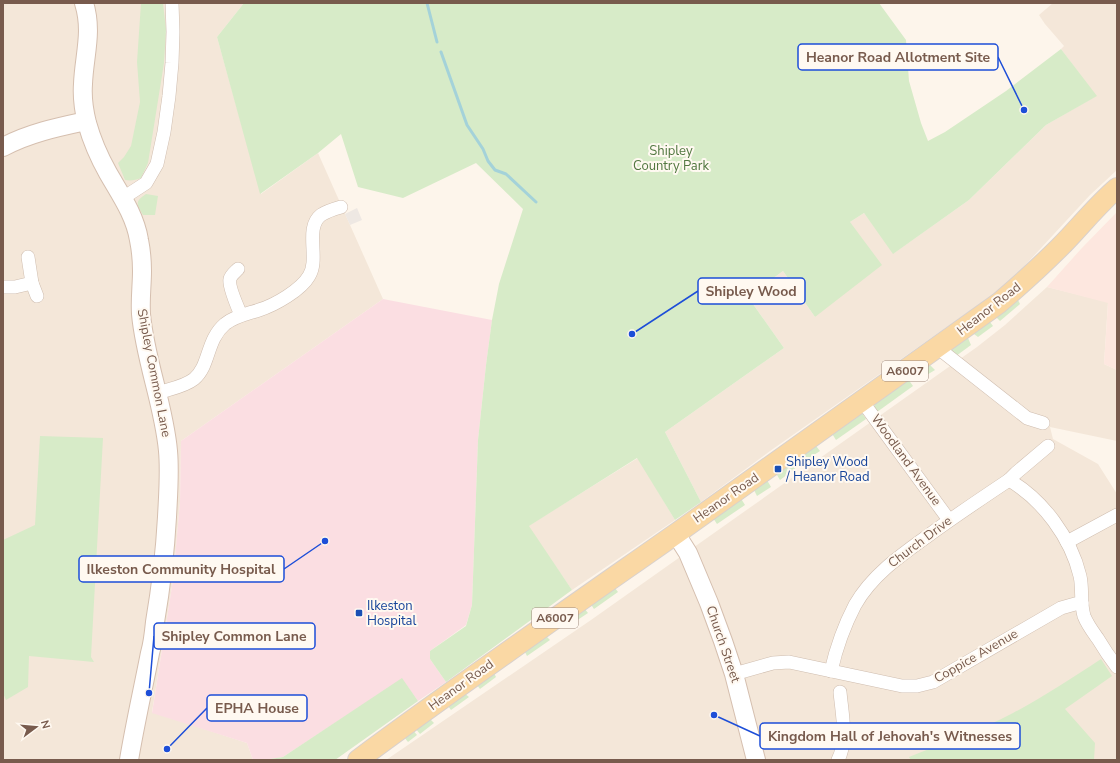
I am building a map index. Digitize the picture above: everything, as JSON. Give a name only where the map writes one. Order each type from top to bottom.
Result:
[{"type":"main road","name":"Heanor Road","points":[[358,760],[515,646],[676,534],[999,303],[1060,247],[1098,205],[1117,188]]},
{"type":"street","name":"Shipley Common Lane","points":[[84,3],[89,28],[82,85],[86,121],[97,153],[134,222],[139,238],[142,265],[141,312],[168,451],[168,489],[165,543],[160,590],[151,650],[129,760]]},
{"type":"street","points":[[122,198],[146,182],[157,164],[165,125],[171,76],[173,32],[172,3]]},
{"type":"street","points":[[3,147],[25,137],[58,127],[86,121]]},
{"type":"street","points":[[157,393],[186,384],[195,378],[202,370],[216,334],[227,323],[241,315],[272,305],[303,284],[311,273],[313,262],[313,231],[316,221],[316,212],[341,207]]},
{"type":"street","points":[[28,257],[32,283],[37,296]]},
{"type":"street","points":[[238,269],[230,278],[230,282],[241,315]]},
{"type":"street","points":[[3,287],[15,287],[32,283]]},
{"type":"street","points":[[938,348],[1027,418],[1043,423]]},
{"type":"street","name":"Woodland Avenue","points":[[862,401],[949,520]]},
{"type":"street","name":"Church Drive","points":[[831,671],[840,639],[848,619],[867,588],[886,567],[897,557],[949,520],[1009,480],[1048,446]]},
{"type":"street","points":[[1009,480],[1030,494],[1058,527],[1067,542],[1074,556],[1080,578],[1082,610],[1085,619],[1117,667]]},
{"type":"street","points":[[1067,542],[1117,515]]},
{"type":"street","name":"Church Street","points":[[676,534],[688,553],[709,603],[734,674],[756,760]]},
{"type":"street","name":"Coppice Avenue","points":[[734,674],[778,662],[789,662],[902,686],[910,687],[923,685],[933,682],[1061,608],[1082,603]]},
{"type":"street","points":[[838,760],[842,752],[844,738],[840,692]]},
{"type":"shaded area","points":[[3,3],[244,3],[217,37],[261,194],[318,153],[383,299],[181,441],[180,502],[173,580],[152,712],[247,743],[253,760],[3,760]]},
{"type":"shaded area","points":[[1053,3],[1117,3],[1117,170],[1090,195],[1018,273],[998,291],[770,451],[701,502],[665,432],[784,348],[748,297],[783,271],[815,317],[850,222],[864,213],[894,253],[969,200],[1046,125],[1096,96],[1061,49],[1064,46],[1039,15]]},
{"type":"shaded area","points":[[357,208],[362,220],[350,225],[345,214]]},
{"type":"shaded area","points":[[1117,212],[1117,370],[1104,364],[1108,303],[1047,287]]},
{"type":"shaded area","points":[[1047,287],[1108,302],[1104,364],[1117,370],[1117,441],[1050,427],[1053,439],[1098,464],[1117,494],[1117,760],[386,760],[591,620],[977,347],[1005,325]]},
{"type":"shaded area","points":[[383,299],[492,320],[478,440],[472,605],[466,625],[430,651],[430,659],[446,682],[418,701],[402,679],[283,757],[253,760],[247,743],[152,713],[173,580],[180,502],[181,441]]},
{"type":"shaded area","points":[[638,458],[675,520],[572,590],[528,526]]},
{"type":"green space","points":[[141,3],[163,3],[166,30],[164,63],[148,163],[141,178],[125,180],[118,163],[131,146],[140,102],[137,62]]},
{"type":"green space","name":"Shipley Country Park","points":[[244,3],[879,3],[906,40],[909,81],[921,123],[928,141],[945,132],[1006,91],[1061,49],[1097,96],[1046,125],[969,200],[893,254],[864,213],[850,222],[882,265],[815,317],[783,271],[748,297],[784,348],[665,432],[701,502],[675,520],[637,458],[529,526],[572,590],[446,682],[430,659],[430,651],[466,626],[472,605],[478,440],[486,365],[492,320],[499,284],[523,209],[476,163],[403,198],[358,187],[341,134],[318,153],[260,194],[217,37]]},
{"type":"green space","points":[[146,194],[158,196],[155,215],[143,215],[139,208],[138,201]]},
{"type":"green space","points":[[1016,299],[1020,304],[1000,321],[995,316]]},
{"type":"green space","points":[[990,322],[993,326],[978,337],[974,334],[975,331]]},
{"type":"green space","points":[[965,338],[968,338],[971,345],[956,356],[950,351],[952,347]]},
{"type":"green space","points":[[930,365],[935,370],[925,376],[921,370]]},
{"type":"green space","points":[[908,379],[913,386],[877,412],[874,408],[875,403]]},
{"type":"green space","points":[[862,413],[866,419],[836,440],[831,432]]},
{"type":"green space","points":[[40,436],[103,438],[91,657],[94,662],[29,656],[28,687],[6,700],[3,693],[3,540],[35,525]]},
{"type":"green space","points":[[816,446],[820,451],[803,462],[799,455]]},
{"type":"green space","points":[[790,461],[795,469],[780,480],[777,475],[786,468],[784,465]]},
{"type":"green space","points":[[767,480],[771,487],[757,496],[754,490]]},
{"type":"green space","points":[[740,497],[745,505],[717,524],[713,518]]},
{"type":"green space","points":[[615,588],[618,592],[594,609],[591,601]]},
{"type":"green space","points":[[584,608],[588,613],[573,623],[570,619]]},
{"type":"green space","points":[[545,635],[550,640],[527,656],[525,652]]},
{"type":"green space","points":[[1101,659],[1112,676],[1065,709],[1095,743],[1094,760],[911,760],[909,757],[974,731],[1013,713]]},
{"type":"green space","points":[[494,673],[496,677],[480,689],[477,685]]},
{"type":"green space","points":[[402,678],[418,701],[335,760],[264,760],[283,757]]},
{"type":"green space","points":[[464,693],[469,697],[451,710],[448,706]]},
{"type":"green space","points":[[429,718],[434,723],[420,734],[415,728]]},
{"type":"green space","points":[[412,729],[417,735],[408,742],[404,737]]},
{"type":"waterway","points":[[427,3],[437,42]]},
{"type":"waterway","points":[[441,52],[467,125],[483,149],[488,161],[495,170],[506,174],[536,202]]},
{"type":"place","name":"Heanor Road Allotment Site","points":[[1024,110]]},
{"type":"place","name":"Shipley Wood","points":[[632,334]]},
{"type":"place","name":"Shipley Wood / Heanor Road","points":[[778,469]]},
{"type":"place","name":"Ilkeston Community Hospital","points":[[325,541]]},
{"type":"place","name":"Ilkeston Hospital","points":[[359,613]]},
{"type":"place","name":"Shipley Common Lane","points":[[149,693]]},
{"type":"place","name":"Kingdom Hall of Jehovah's Witnesses","points":[[714,715]]},
{"type":"place","name":"EPHA House","points":[[167,749]]}]
